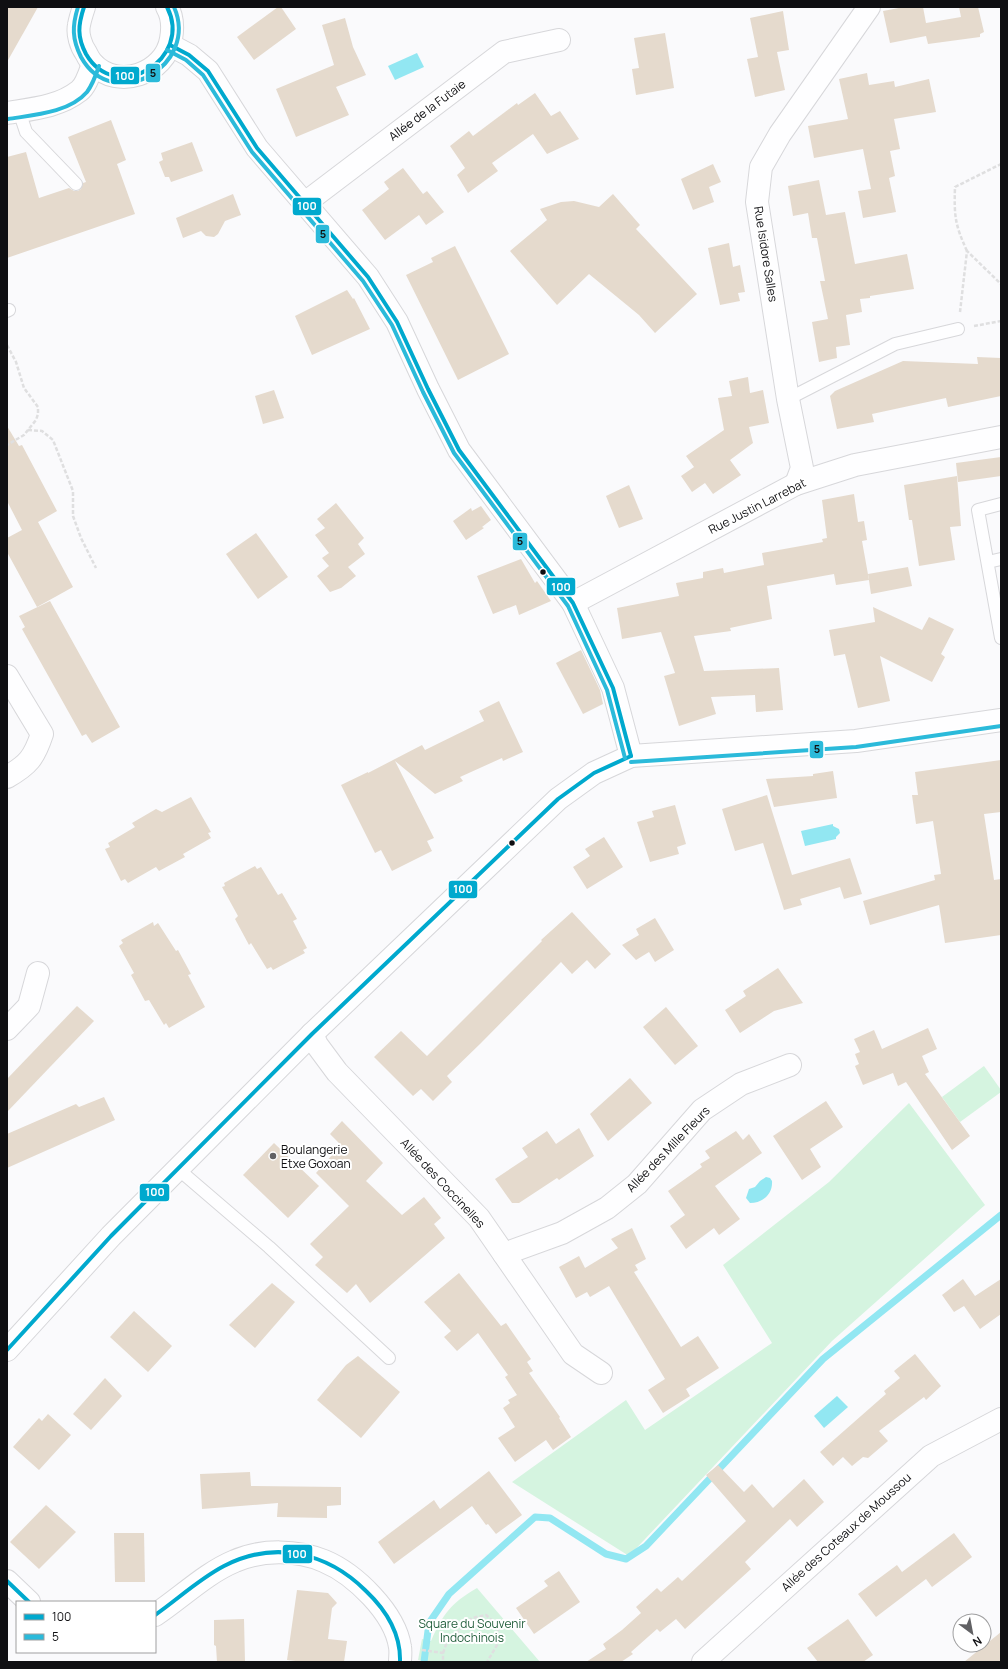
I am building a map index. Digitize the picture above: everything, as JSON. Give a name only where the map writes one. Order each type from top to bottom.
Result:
[{"type":"street","points":[[84,7],[78,26],[81,46],[93,64],[105,72],[120,77],[136,76],[151,70],[163,59],[170,45],[173,29],[168,7]]},
{"type":"street","name":"Rue Isidore Salles","points":[[796,484],[802,468],[788,399],[757,202],[761,167],[780,134],[869,7]]},
{"type":"street","name":"Allée de la Futaie","points":[[305,203],[504,52],[559,40]]},
{"type":"street","points":[[170,45],[189,55],[208,71],[257,148],[368,277],[398,322],[428,389],[459,450],[573,603],[613,688],[631,756]]},
{"type":"street","points":[[13,112],[57,103],[79,91],[89,75],[93,64]]},
{"type":"street","name":"Rue Justin Larrebat","points":[[573,603],[796,484],[855,465],[1001,437]]},
{"type":"street","points":[[7,676],[42,734],[37,749],[30,761],[7,777]]},
{"type":"street","points":[[7,1350],[111,1236],[312,1034],[558,799],[594,773],[631,756],[856,742],[1001,720]]},
{"type":"street","points":[[7,1029],[29,1006],[38,973]]},
{"type":"street","name":"Allée des Coccinelles","points":[[312,1034],[317,1045],[337,1072],[479,1218],[573,1354],[601,1373]]},
{"type":"street","name":"Allée des Mille Fleurs","points":[[504,1254],[562,1233],[607,1208],[637,1184],[702,1110],[741,1084],[790,1065]]},
{"type":"street","name":"Allée des Coteaux de Moussou","points":[[703,1662],[931,1456],[1001,1420]]},
{"type":"street","points":[[156,1614],[206,1577],[236,1560],[267,1553],[298,1554],[325,1561],[350,1577],[371,1594],[390,1621],[400,1654]]},
{"type":"street","points":[[7,1581],[28,1601]]},
{"type":"lane","points":[[13,112],[26,132],[76,184]]},
{"type":"lane","points":[[788,399],[894,344],[958,329]]},
{"type":"lane","points":[[1001,504],[978,510],[1001,638]]},
{"type":"lane","points":[[988,562],[1001,559]]},
{"type":"lane","points":[[178,1169],[269,1247],[389,1358]]},
{"type":"path","points":[[1001,164],[955,186],[954,214],[958,232],[967,251],[1001,284]]},
{"type":"path","points":[[967,251],[958,329],[1001,321]]},
{"type":"path","points":[[7,345],[16,362],[24,388],[38,407],[36,420],[24,435],[7,445]]},
{"type":"path","points":[[28,430],[42,431],[53,440],[73,491],[73,516],[81,538],[96,568]]},
{"type":"path","points":[[443,1662],[443,1653],[447,1642],[472,1618],[486,1615],[497,1626],[500,1640],[487,1662]]},
{"type":"path","points":[[400,1654],[443,1653]]},
{"type":"green space","points":[[984,1066],[1001,1092],[960,1122],[942,1097]]},
{"type":"green space","points":[[909,1103],[985,1205],[832,1341],[629,1556],[512,1482],[626,1400],[645,1430],[772,1343],[723,1265],[829,1182]]},
{"type":"green space","name":"Square du Souvenir Indochinois","points":[[477,1588],[540,1662],[430,1662],[418,1660],[422,1639],[431,1641],[444,1616],[454,1604]]},
{"type":"water","points":[[417,53],[424,67],[395,80],[388,66]]},
{"type":"water","points":[[833,824],[833,826],[839,829],[840,833],[836,839],[805,846],[801,831]]},
{"type":"water","points":[[766,1177],[770,1178],[772,1181],[769,1194],[755,1203],[750,1203],[746,1198],[749,1189],[755,1187]]},
{"type":"water","points":[[837,1396],[848,1407],[824,1428],[814,1416]]},
{"type":"building","points":[[7,7],[38,7],[7,62]]},
{"type":"building","points":[[278,7],[281,7],[296,29],[254,60],[237,37]]},
{"type":"building","points":[[904,7],[923,7],[926,23],[961,17],[959,7],[978,7],[984,32],[980,34],[980,37],[928,44],[926,36],[890,43],[883,11]]},
{"type":"building","points":[[783,11],[789,50],[777,52],[785,90],[755,97],[747,59],[758,57],[750,18]]},
{"type":"building","points":[[345,18],[353,47],[366,75],[336,87],[349,115],[296,137],[276,89],[334,65],[322,25]]},
{"type":"building","points":[[665,33],[674,88],[636,95],[632,69],[639,68],[634,38]]},
{"type":"building","points":[[867,73],[869,85],[894,81],[895,87],[929,79],[936,112],[894,119],[900,149],[890,151],[895,176],[889,178],[896,212],[863,218],[858,191],[871,189],[863,149],[814,158],[808,126],[848,119],[839,79]]},
{"type":"building","points":[[535,93],[551,116],[560,111],[579,139],[547,154],[533,134],[492,163],[498,171],[468,193],[457,175],[465,168],[450,146],[469,131],[473,136],[517,103],[518,105]]},
{"type":"building","points":[[111,120],[126,160],[117,164],[135,214],[7,258],[7,157],[26,152],[39,198],[69,188],[74,191],[78,191],[81,189],[83,183],[86,182],[68,137]]},
{"type":"building","points":[[192,142],[203,171],[171,182],[169,177],[165,177],[159,162],[163,160],[161,153]]},
{"type":"building","points":[[713,164],[721,182],[709,187],[714,202],[693,210],[681,179]]},
{"type":"building","points":[[403,168],[423,194],[427,191],[444,212],[426,225],[419,215],[385,240],[362,210],[389,189],[384,182]]},
{"type":"building","points":[[819,180],[826,215],[845,212],[855,264],[907,254],[914,289],[860,299],[862,312],[846,315],[850,345],[836,347],[837,358],[819,362],[812,322],[828,319],[820,281],[825,281],[817,238],[812,238],[808,213],[793,216],[788,186]]},
{"type":"building","points":[[233,194],[241,215],[225,221],[218,234],[214,237],[206,236],[201,231],[183,238],[176,218]]},
{"type":"building","points":[[613,194],[640,225],[636,229],[697,294],[655,333],[639,315],[589,274],[557,305],[510,251],[547,220],[540,209],[561,202],[574,201],[599,207]]},
{"type":"building","points":[[729,243],[733,267],[740,265],[745,292],[738,293],[740,301],[720,305],[708,248]]},
{"type":"building","points":[[455,246],[509,354],[458,380],[406,275],[433,262],[431,258]]},
{"type":"building","points":[[347,290],[353,299],[354,298],[370,329],[312,355],[295,316]]},
{"type":"building","points":[[977,357],[1001,358],[1001,396],[948,407],[946,398],[872,414],[874,422],[837,429],[830,396],[835,391],[903,361],[978,364]]},
{"type":"building","points":[[748,377],[750,393],[763,390],[769,423],[749,427],[753,443],[730,460],[741,475],[713,494],[705,483],[692,492],[681,476],[694,467],[686,456],[724,430],[718,398],[732,396],[729,381]]},
{"type":"building","points":[[274,390],[284,418],[263,424],[255,396]]},
{"type":"building","points":[[7,426],[19,446],[22,445],[57,511],[38,522],[73,587],[37,607],[7,552],[7,538],[22,530],[7,501]]},
{"type":"building","points":[[1001,457],[1001,476],[958,482],[956,463]]},
{"type":"building","points":[[957,476],[961,526],[950,527],[955,560],[919,566],[912,520],[909,520],[904,485]]},
{"type":"building","points":[[629,485],[643,519],[619,528],[606,496]]},
{"type":"building","points":[[854,494],[858,522],[864,521],[867,540],[862,541],[869,580],[836,585],[834,574],[767,586],[772,619],[730,628],[731,631],[694,636],[704,671],[779,668],[783,710],[756,712],[755,695],[711,697],[716,714],[679,726],[664,676],[675,673],[661,632],[622,639],[617,608],[679,596],[676,583],[703,578],[703,572],[723,568],[724,573],[764,565],[762,553],[823,542],[822,539],[827,538],[822,500]]},
{"type":"building","points":[[336,503],[364,538],[358,544],[365,554],[348,567],[356,576],[341,588],[330,592],[317,576],[329,566],[322,558],[329,553],[315,535],[325,528],[317,519]]},
{"type":"building","points":[[481,506],[491,520],[482,527],[484,528],[466,540],[453,521],[471,508],[472,511]]},
{"type":"building","points":[[256,533],[288,577],[258,599],[226,554]]},
{"type":"building","points":[[521,559],[535,583],[537,581],[551,601],[519,615],[516,605],[493,614],[477,576]]},
{"type":"building","points":[[908,567],[912,586],[871,594],[868,574]]},
{"type":"building","points":[[50,601],[120,727],[92,743],[86,734],[82,736],[22,629],[25,627],[19,616]]},
{"type":"building","points":[[873,607],[922,630],[929,617],[954,629],[941,654],[945,657],[932,682],[880,656],[890,701],[858,708],[845,654],[834,656],[829,630],[875,622]]},
{"type":"building","points":[[581,650],[600,690],[603,704],[583,714],[556,663]]},
{"type":"building","points":[[499,701],[523,752],[503,761],[502,758],[460,777],[463,781],[435,794],[395,761],[434,838],[427,841],[432,851],[392,871],[381,850],[375,853],[341,785],[422,745],[425,750],[484,721],[479,711]]},
{"type":"building","points":[[1001,760],[1001,812],[984,814],[994,880],[1001,879],[1001,935],[945,943],[939,905],[870,925],[863,901],[935,880],[934,875],[941,874],[933,821],[916,824],[912,795],[918,795],[915,772]]},
{"type":"building","points":[[833,771],[837,798],[774,807],[766,779],[813,776],[813,774]]},
{"type":"building","points":[[767,795],[792,875],[850,858],[862,894],[844,899],[840,887],[800,899],[802,905],[784,910],[763,843],[735,851],[722,809]]},
{"type":"building","points":[[191,797],[211,832],[208,833],[211,838],[183,854],[185,857],[159,871],[156,867],[128,883],[125,879],[121,881],[105,849],[110,847],[108,843],[135,827],[132,823],[156,809],[162,812]]},
{"type":"building","points":[[675,805],[686,844],[677,847],[679,854],[650,862],[637,822],[654,817],[652,811]]},
{"type":"building","points":[[604,837],[623,867],[587,889],[573,867],[590,856],[585,849]]},
{"type":"building","points":[[255,866],[257,869],[261,867],[278,895],[282,893],[297,919],[293,921],[307,948],[303,950],[305,953],[273,970],[271,967],[267,969],[251,943],[249,945],[235,919],[238,916],[222,887],[225,886],[224,883]]},
{"type":"building","points":[[572,912],[611,954],[595,969],[587,960],[572,974],[561,962],[447,1076],[452,1082],[433,1101],[421,1089],[413,1096],[374,1057],[401,1031],[427,1056],[542,941],[541,940]]},
{"type":"building","points":[[655,918],[674,950],[655,962],[649,952],[636,960],[622,945],[639,935],[636,929]]},
{"type":"building","points":[[153,922],[154,926],[158,923],[176,951],[178,950],[191,974],[188,975],[205,1007],[169,1028],[166,1023],[164,1025],[149,1000],[145,1001],[131,975],[134,973],[119,946],[123,943],[121,940]]},
{"type":"building","points":[[778,968],[803,1003],[774,1011],[740,1033],[725,1010],[746,996],[743,991]]},
{"type":"building","points":[[77,1006],[94,1021],[7,1112],[7,1079]]},
{"type":"building","points":[[666,1007],[698,1046],[675,1065],[643,1027]]},
{"type":"building","points":[[928,1028],[937,1049],[922,1056],[929,1072],[925,1074],[970,1136],[952,1150],[906,1082],[898,1086],[893,1073],[863,1085],[855,1066],[859,1064],[855,1054],[860,1052],[854,1039],[874,1030],[882,1049]]},
{"type":"building","points":[[630,1078],[652,1103],[608,1141],[590,1114]]},
{"type":"building","points":[[104,1097],[115,1120],[7,1168],[7,1134],[76,1104],[79,1107]]},
{"type":"building","points":[[826,1101],[843,1127],[810,1149],[821,1167],[802,1180],[773,1136]]},
{"type":"building","points":[[342,1121],[383,1163],[366,1181],[402,1215],[424,1197],[441,1218],[434,1224],[445,1238],[370,1303],[356,1284],[347,1293],[315,1265],[323,1257],[310,1244],[349,1206],[316,1173],[341,1145],[330,1134]]},
{"type":"building","points":[[579,1128],[594,1156],[559,1180],[557,1178],[519,1203],[512,1203],[495,1179],[528,1157],[522,1148],[547,1131],[556,1144]]},
{"type":"building","points":[[736,1131],[743,1140],[749,1134],[762,1153],[715,1186],[740,1219],[719,1235],[714,1228],[686,1249],[670,1226],[685,1215],[668,1191],[702,1167],[700,1164],[710,1158],[705,1151]]},
{"type":"building","points":[[274,1143],[319,1186],[288,1218],[243,1175]]},
{"type":"building","points":[[632,1228],[646,1259],[635,1265],[638,1270],[634,1272],[681,1347],[698,1336],[719,1368],[686,1389],[690,1396],[663,1413],[648,1390],[665,1379],[609,1286],[590,1297],[587,1292],[576,1298],[559,1267],[579,1256],[585,1268],[618,1248],[611,1239]]},
{"type":"building","points":[[459,1273],[501,1326],[506,1323],[531,1359],[527,1362],[533,1371],[529,1373],[560,1417],[559,1418],[571,1437],[553,1450],[546,1440],[515,1462],[498,1438],[515,1427],[503,1408],[510,1403],[508,1400],[517,1395],[505,1377],[508,1375],[478,1333],[457,1351],[444,1337],[451,1331],[424,1302]]},
{"type":"building","points":[[963,1279],[975,1296],[1001,1279],[1001,1314],[980,1329],[964,1306],[954,1312],[942,1295]]},
{"type":"building","points":[[272,1283],[295,1302],[255,1348],[229,1325]]},
{"type":"building","points":[[134,1311],[172,1346],[148,1372],[110,1337]]},
{"type":"building","points":[[915,1354],[941,1386],[926,1400],[924,1397],[879,1431],[888,1441],[868,1458],[863,1457],[852,1466],[843,1457],[833,1466],[820,1452],[886,1394],[884,1391],[900,1378],[894,1371]]},
{"type":"building","points":[[358,1356],[400,1392],[361,1438],[317,1400],[346,1365]]},
{"type":"building","points":[[105,1378],[122,1396],[91,1430],[73,1414]]},
{"type":"building","points":[[48,1414],[71,1435],[39,1470],[13,1447],[39,1418],[42,1421]]},
{"type":"building","points":[[718,1465],[744,1492],[752,1484],[773,1508],[804,1479],[824,1502],[797,1527],[790,1519],[745,1562],[751,1569],[685,1629],[676,1619],[660,1632],[657,1629],[631,1652],[633,1654],[621,1662],[586,1662],[606,1649],[603,1644],[641,1613],[636,1607],[657,1588],[661,1592],[678,1577],[682,1581],[746,1521],[706,1475]]},
{"type":"building","points":[[489,1471],[522,1515],[496,1534],[488,1524],[486,1525],[472,1506],[394,1564],[378,1542],[434,1500],[440,1509]]},
{"type":"building","points":[[250,1472],[251,1486],[341,1487],[341,1505],[327,1506],[327,1518],[277,1517],[278,1503],[202,1509],[200,1474]]},
{"type":"building","points":[[46,1505],[76,1532],[39,1569],[10,1542]]},
{"type":"building","points":[[114,1533],[144,1533],[145,1582],[115,1582]]},
{"type":"building","points":[[954,1533],[972,1557],[932,1587],[926,1579],[876,1617],[858,1594],[897,1565],[902,1572]]},
{"type":"building","points":[[559,1571],[580,1602],[534,1634],[516,1608],[548,1586],[544,1581]]},
{"type":"building","points":[[297,1590],[328,1593],[337,1603],[332,1608],[328,1639],[347,1641],[344,1662],[304,1662],[287,1660]]},
{"type":"building","points":[[244,1619],[245,1662],[217,1662],[216,1646],[214,1645],[214,1620]]},
{"type":"building","points":[[848,1619],[873,1655],[863,1662],[818,1662],[807,1648]]},
{"type":"building","points":[[1001,1632],[1001,1662],[964,1662],[975,1653],[992,1653],[992,1639]]},
{"type":"waterway","points":[[424,1662],[429,1623],[449,1594],[535,1517],[550,1518],[606,1554],[626,1559],[646,1546],[823,1359],[1001,1215]]},
{"type":"transit line","name":"5","points":[[78,7],[74,32],[76,44],[81,57],[95,74],[113,82],[131,82],[149,76],[164,64],[175,48],[179,28],[174,7]]},
{"type":"transit line","name":"100","points":[[84,7],[79,31],[83,48],[86,54],[99,69],[115,76],[132,76],[148,70],[161,58],[170,44],[173,26],[167,7]]},
{"type":"transit line","name":"100","points":[[170,45],[189,55],[208,71],[257,148],[368,277],[397,322],[428,389],[459,450],[573,603],[613,688],[631,756]]},
{"type":"transit line","name":"5","points":[[167,50],[186,60],[203,75],[252,152],[363,281],[392,325],[423,392],[454,453],[568,606],[607,690],[625,758]]},
{"type":"transit line","name":"5","points":[[8,119],[50,112],[71,105],[87,92],[93,83],[99,66]]},
{"type":"transit line","name":"5","points":[[631,762],[856,747],[1001,726]]},
{"type":"transit line","name":"100","points":[[7,1350],[111,1236],[312,1034],[558,799],[594,773],[631,756]]},
{"type":"transit line","name":"100","points":[[156,1614],[197,1583],[224,1566],[243,1558],[262,1553],[281,1552],[299,1554],[317,1559],[334,1567],[351,1578],[373,1598],[386,1614],[395,1632],[400,1651],[400,1662]]},
{"type":"transit line","name":"100","points":[[7,1581],[28,1601]]},
{"type":"place","name":"Boulangerie Etxe Goxoan","points":[[273,1156]]}]
